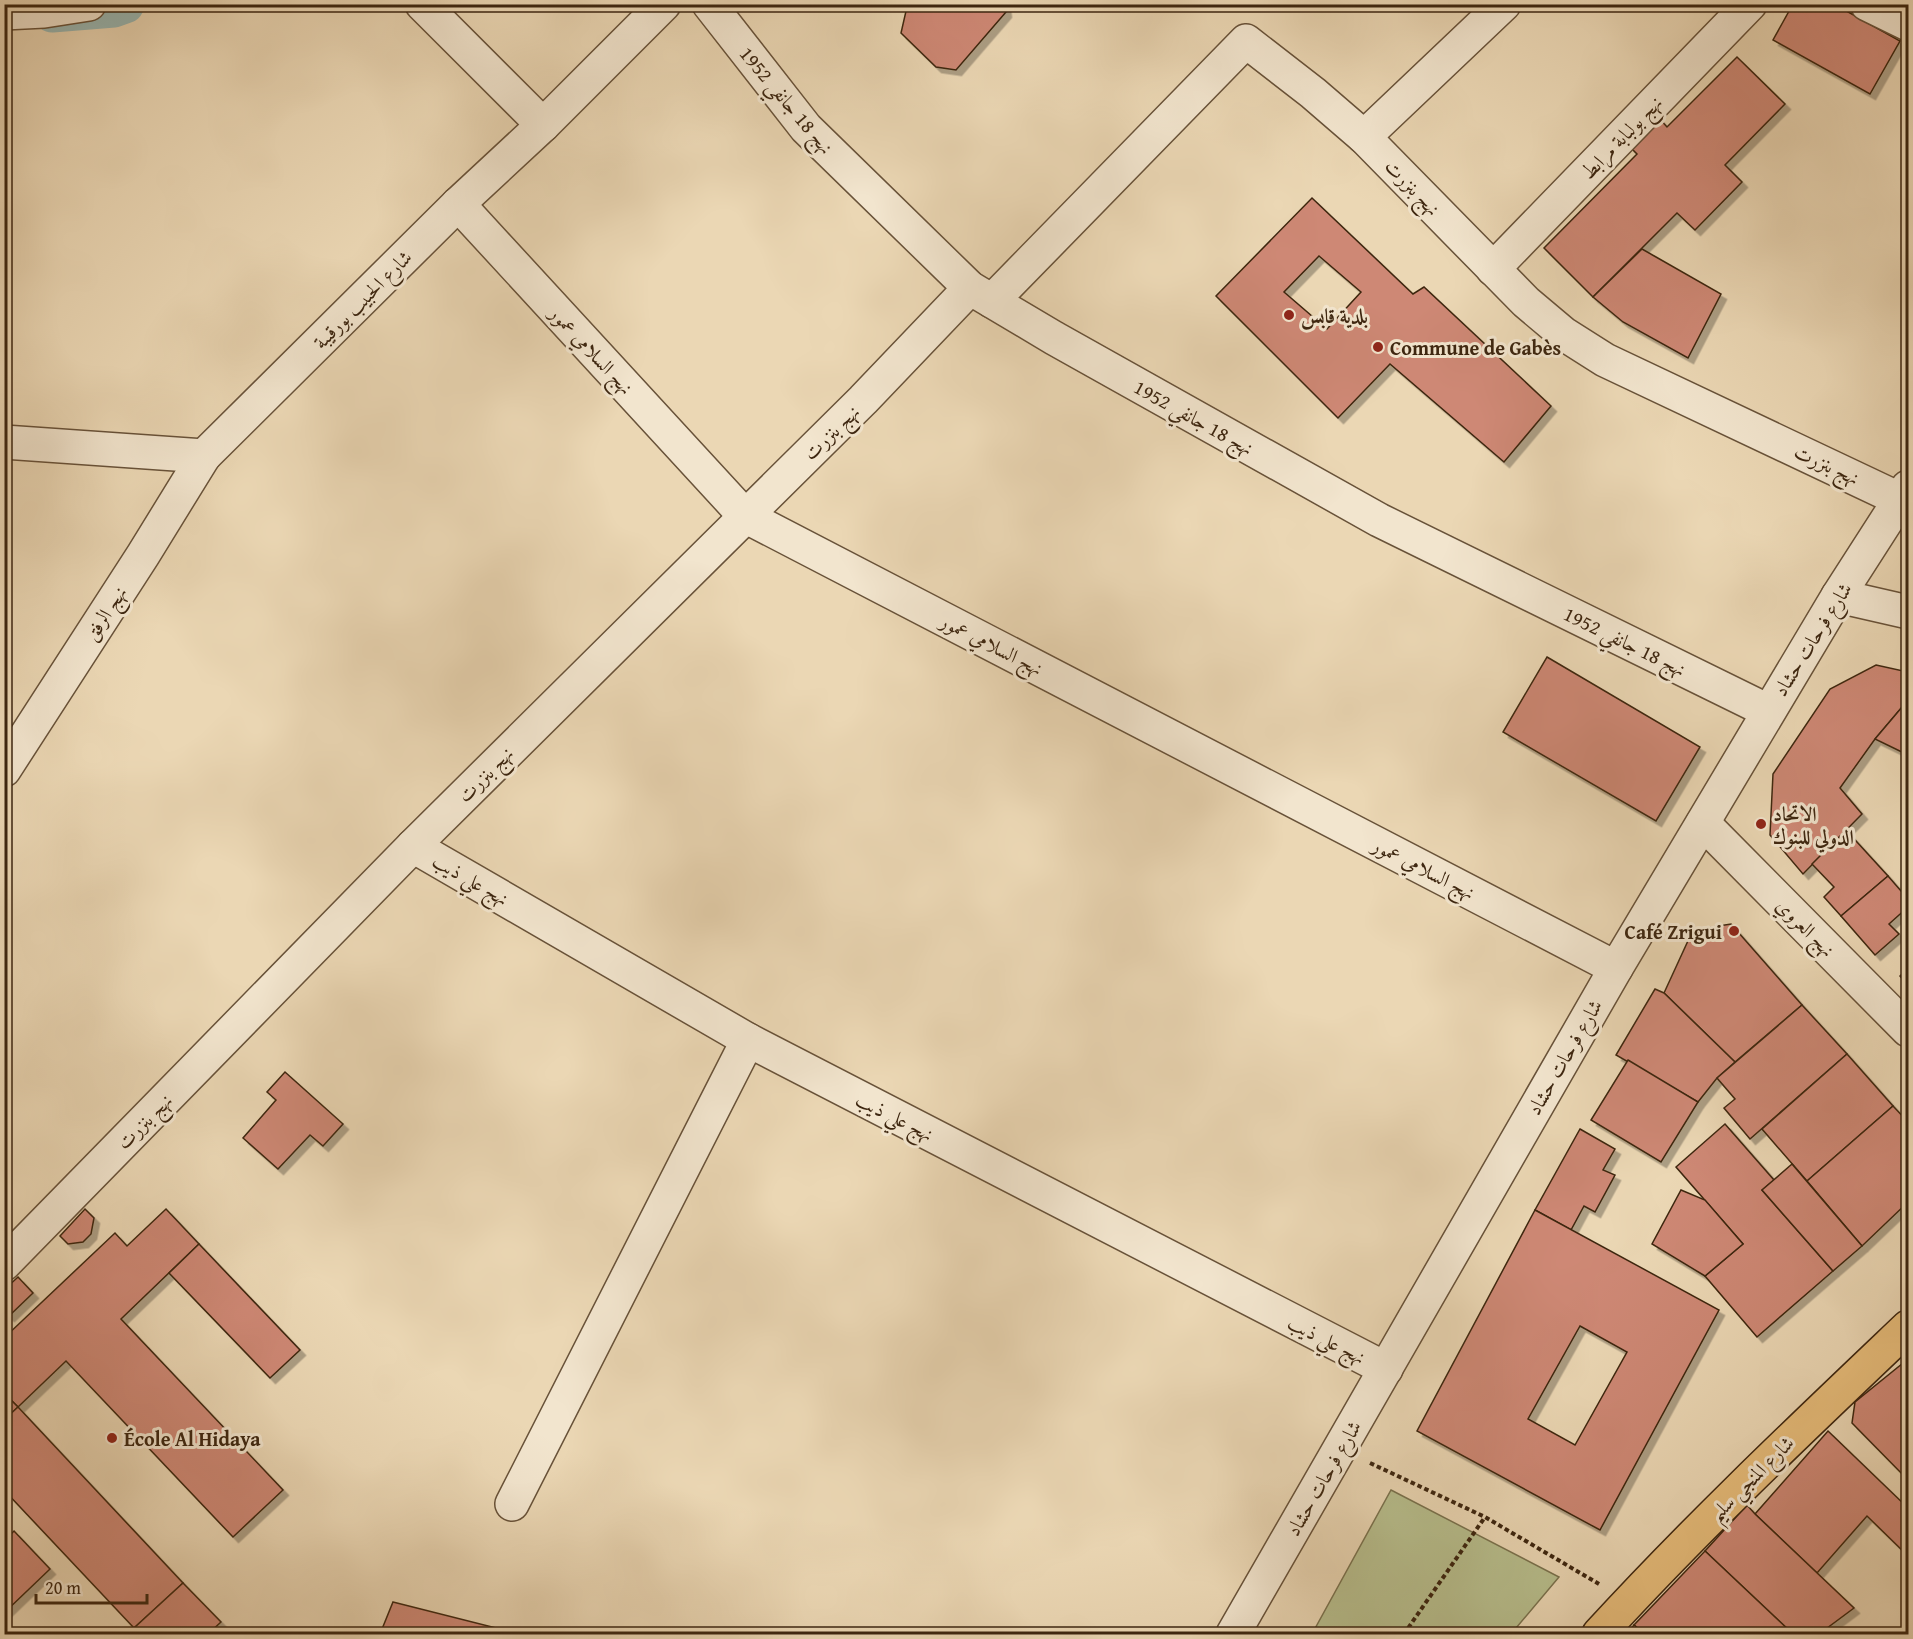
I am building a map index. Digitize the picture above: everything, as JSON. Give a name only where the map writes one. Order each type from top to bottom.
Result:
[{"type":"main road","name":"شارع المنجي سليم","points":[[1599,1635],[1629,1601],[1791,1439],[1908,1327]]},
{"type":"street","points":[[4,13],[44,11],[89,4]]},
{"type":"street","points":[[422,4],[543,125]]},
{"type":"street","name":"شارع الحبيب بورقيبة","points":[[204,456],[664,4]]},
{"type":"street","name":"نهج 18 جانفي 1952","points":[[709,4],[806,128],[981,295],[1379,520],[1768,711]]},
{"type":"street","points":[[1364,137],[1504,4]]},
{"type":"street","name":"نهج بولبابة مرابط","points":[[1493,269],[1750,4]]},
{"type":"street","points":[[1867,4],[1908,24]]},
{"type":"street","name":"نهج بنزرت","points":[[4,1264],[413,846],[745,516],[863,400],[981,295],[1246,41],[1313,93],[1364,137],[1526,302],[1564,334],[1605,360],[1905,493]]},
{"type":"street","name":"نهج السلامي عمور","points":[[458,204],[745,516],[1616,968]]},
{"type":"street","points":[[4,442],[204,456]]},
{"type":"street","name":"نهج الرفق","points":[[4,770],[204,456]]},
{"type":"street","name":"شارع فرحات حشاد","points":[[1233,1635],[1616,968],[1768,711],[1838,596],[1905,493]]},
{"type":"street","points":[[1838,596],[1908,612]]},
{"type":"street","name":"نهج العروي","points":[[1703,823],[1908,1030]]},
{"type":"street","name":"نهج علي ذيب","points":[[413,846],[748,1040],[1386,1369]]},
{"type":"street","points":[[512,1504],[748,1040]]},
{"type":"path","points":[[1340,1449],[1485,1517],[1629,1601]]},
{"type":"path","points":[[1404,1635],[1485,1517]]},
{"type":"green space","points":[[1391,1490],[1559,1577],[1511,1634],[1312,1634]]},
{"type":"building","points":[[912,4],[1005,4],[1006,12],[956,70],[936,67],[901,33],[906,11]]},
{"type":"building","points":[[1793,4],[1834,4],[1900,41],[1870,94],[1773,40]]},
{"type":"building","points":[[1737,57],[1785,104],[1725,165],[1742,182],[1695,230],[1677,213],[1593,297],[1544,248],[1637,154],[1629,146],[1658,117],[1667,127]]},
{"type":"building","name":"Commune de Gabès","points":[[1312,198],[1413,294],[1424,287],[1551,406],[1504,462],[1390,364],[1338,418],[1216,296]],"holes":[[[1319,256],[1361,292],[1327,329],[1284,292]]]},
{"type":"building","points":[[1642,249],[1721,294],[1688,358],[1623,322],[1593,297]]},
{"type":"building","points":[[1547,657],[1700,747],[1656,821],[1503,732]]},
{"type":"building","points":[[1876,665],[1908,672],[1908,700],[1875,739],[1840,788],[1862,814],[1803,874],[1770,835],[1773,774],[1830,689]]},
{"type":"building","points":[[1908,700],[1908,755],[1875,739]]},
{"type":"building","points":[[1846,830],[1888,876],[1841,916],[1824,897],[1834,887],[1812,864]]},
{"type":"building","points":[[1888,876],[1908,899],[1908,907],[1889,924],[1899,934],[1875,955],[1841,916]]},
{"type":"building","points":[[1731,924],[1802,1005],[1735,1062],[1664,993],[1693,930]]},
{"type":"building","points":[[1908,968],[1908,986],[1900,976]]},
{"type":"building","points":[[1655,989],[1664,993],[1735,1062],[1717,1078],[1698,1102],[1616,1055]]},
{"type":"building","points":[[1802,1005],[1847,1054],[1750,1139],[1724,1108],[1735,1099],[1717,1078]]},
{"type":"building","points":[[1847,1054],[1893,1106],[1807,1181],[1762,1129]]},
{"type":"building","points":[[1628,1060],[1698,1102],[1661,1162],[1591,1120]]},
{"type":"building","points":[[285,1072],[343,1124],[323,1146],[310,1135],[278,1169],[243,1138],[276,1100],[267,1092]]},
{"type":"building","points":[[1893,1106],[1908,1122],[1908,1202],[1862,1246],[1807,1181]]},
{"type":"building","points":[[1725,1124],[1774,1180],[1762,1190],[1833,1271],[1757,1337],[1705,1276],[1743,1244],[1676,1167]]},
{"type":"building","points":[[1580,1129],[1615,1149],[1603,1170],[1615,1175],[1595,1212],[1584,1206],[1571,1230],[1535,1210]]},
{"type":"building","points":[[1792,1164],[1862,1246],[1833,1271],[1762,1190]]},
{"type":"building","points":[[1681,1190],[1705,1200],[1743,1244],[1705,1276],[1652,1244]]},
{"type":"building","points":[[85,1209],[94,1218],[91,1234],[83,1242],[68,1244],[60,1236]]},
{"type":"building","points":[[166,1209],[199,1244],[121,1319],[283,1490],[233,1537],[66,1361],[18,1407],[4,1393],[4,1338],[115,1233],[127,1246]]},
{"type":"building","points":[[1535,1210],[1719,1310],[1600,1530],[1417,1431]],"holes":[[[1580,1326],[1627,1352],[1575,1445],[1528,1419]]]},
{"type":"building","points":[[199,1244],[300,1350],[270,1378],[169,1273]]},
{"type":"building","points":[[18,1277],[33,1293],[9,1316],[4,1312],[4,1290]]},
{"type":"building","points":[[1908,1359],[1908,1480],[1852,1423],[1855,1402]]},
{"type":"building","points":[[4,1393],[18,1407],[4,1420]]},
{"type":"building","points":[[18,1407],[183,1583],[134,1628],[4,1490],[4,1420]]},
{"type":"building","points":[[1828,1431],[1908,1508],[1908,1556],[1867,1516],[1817,1573],[1755,1514]]},
{"type":"building","points":[[1747,1505],[1854,1608],[1819,1634],[1793,1634],[1705,1551]]},
{"type":"building","points":[[14,1531],[50,1569],[4,1613],[4,1541]]},
{"type":"building","points":[[1705,1551],[1793,1634],[1645,1634],[1634,1625]]},
{"type":"building","points":[[183,1583],[221,1622],[208,1634],[140,1634],[134,1628]]},
{"type":"building","points":[[393,1602],[508,1631],[507,1634],[380,1634]]},
{"type":"building","points":[[1634,1625],[1645,1634],[1626,1634]]},
{"type":"waterway","points":[[52,13],[114,8],[125,4]]},
{"type":"place","name":"بلدية قابس","points":[[1289,315]]},
{"type":"place","name":"Commune de Gabès","points":[[1378,347]]},
{"type":"place","name":"الاتحاد الدولي للبنوك","points":[[1761,824]]},
{"type":"place","name":"Café Zrigui","points":[[1734,931]]},
{"type":"place","name":"École Al Hidaya","points":[[112,1438]]}]
